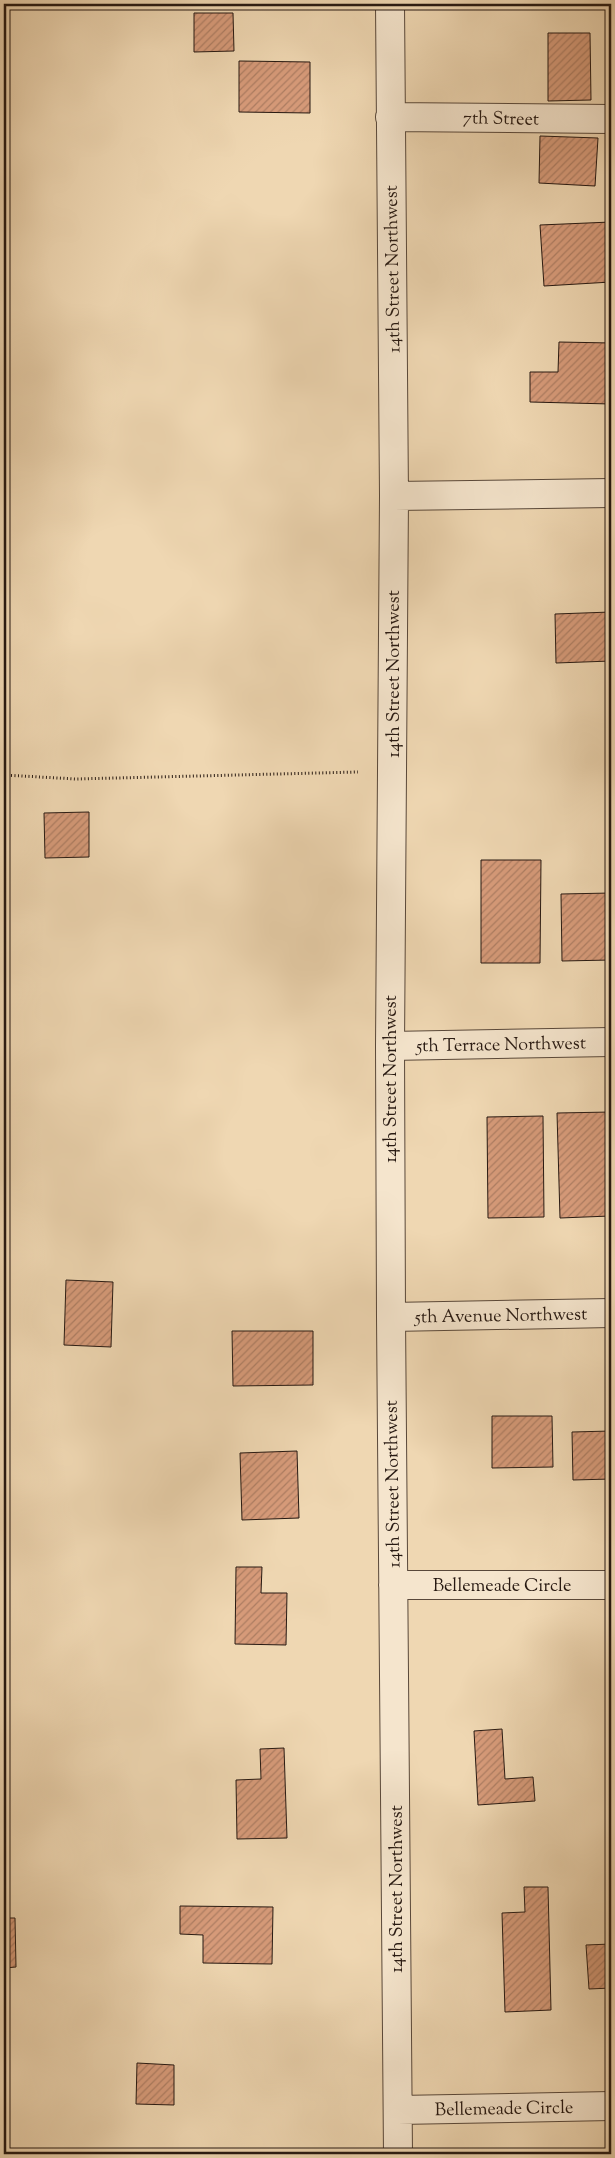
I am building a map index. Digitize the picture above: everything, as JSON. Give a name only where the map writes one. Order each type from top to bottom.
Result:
[{"type":"street","name":"14th Street Northwest","points":[[390,4],[394,496],[390,1317],[398,2154]]},
{"type":"street","name":"7th Street","points":[[390,117],[611,119]]},
{"type":"street","points":[[394,496],[611,492]]},
{"type":"street","name":"5th Terrace Northwest","points":[[390,1046],[611,1042]]},
{"type":"street","name":"5th Avenue Northwest","points":[[390,1317],[611,1313]]},
{"type":"street","name":"Bellemeade Circle","points":[[393,1585],[611,1585]]},
{"type":"street","name":"Bellemeade Circle","points":[[398,2110],[611,2106]]},
{"type":"path","points":[[4,775],[76,779],[358,772]]},
{"type":"building","points":[[194,13],[233,13],[234,51],[194,52]]},
{"type":"building","points":[[608,29],[611,29],[611,107],[606,107]]},
{"type":"building","points":[[548,33],[590,33],[591,100],[548,101]]},
{"type":"building","points":[[239,61],[310,62],[310,113],[239,112]]},
{"type":"building","points":[[540,136],[598,138],[595,186],[539,183]]},
{"type":"building","points":[[611,222],[611,282],[544,286],[540,225]]},
{"type":"building","points":[[559,342],[611,343],[611,404],[530,402],[530,372],[558,372]]},
{"type":"building","points":[[611,612],[611,661],[556,663],[555,614]]},
{"type":"building","points":[[89,812],[89,857],[45,858],[44,813]]},
{"type":"building","points":[[481,860],[541,860],[540,963],[481,963]]},
{"type":"building","points":[[611,893],[611,960],[562,961],[561,894]]},
{"type":"building","points":[[611,1112],[611,1164],[608,1164],[610,1216],[560,1218],[557,1113]]},
{"type":"building","points":[[543,1116],[544,1217],[488,1218],[487,1117]]},
{"type":"building","points":[[66,1280],[113,1282],[111,1347],[64,1345]]},
{"type":"building","points":[[232,1331],[313,1331],[313,1385],[233,1386]]},
{"type":"building","points":[[492,1416],[552,1416],[553,1467],[492,1468]]},
{"type":"building","points":[[611,1431],[611,1479],[573,1480],[572,1432]]},
{"type":"building","points":[[297,1451],[299,1518],[242,1520],[240,1453]]},
{"type":"building","points":[[236,1567],[262,1567],[261,1593],[287,1593],[286,1645],[235,1644]]},
{"type":"building","points":[[502,1729],[505,1779],[533,1777],[535,1801],[478,1805],[474,1731]]},
{"type":"building","points":[[284,1748],[287,1838],[237,1839],[236,1780],[261,1779],[260,1749]]},
{"type":"building","points":[[524,1887],[548,1887],[551,2010],[505,2012],[502,1913],[525,1912]]},
{"type":"building","points":[[180,1906],[273,1907],[272,1964],[203,1963],[203,1935],[180,1934]]},
{"type":"building","points":[[4,1918],[15,1918],[16,1967],[4,1968]]},
{"type":"building","points":[[611,1944],[611,1988],[589,1989],[586,1945]]},
{"type":"building","points":[[137,2063],[174,2065],[174,2105],[136,2104]]}]
